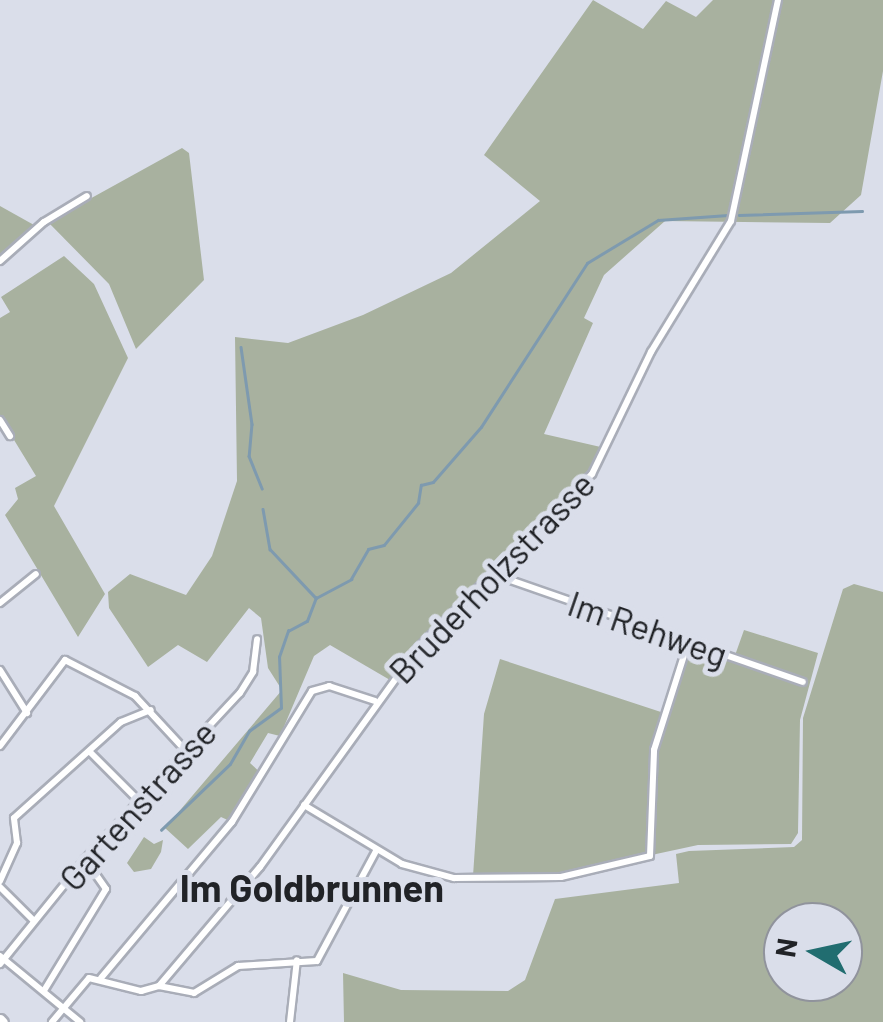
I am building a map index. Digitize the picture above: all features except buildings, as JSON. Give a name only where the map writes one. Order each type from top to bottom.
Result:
[{"type":"street","name":"Bruderholzstrasse","points":[[159,986],[304,806],[375,701],[434,629],[592,474],[650,352],[731,221],[778,0]]},
{"type":"street","points":[[0,261],[44,222],[86,196]]},
{"type":"street","points":[[0,420],[10,436]]},
{"type":"street","points":[[0,603],[36,574]]},
{"type":"street","name":"Im Rehweg","points":[[493,574],[803,682]]},
{"type":"street","name":"Gartenstrasse","points":[[1,960],[85,859],[240,694],[253,672],[257,640]]},
{"type":"street","points":[[304,806],[376,851],[454,878],[561,877],[650,856],[654,750],[688,642]]},
{"type":"street","points":[[0,746],[65,660],[151,710],[184,750]]},
{"type":"street","points":[[0,670],[27,713]]},
{"type":"street","points":[[101,978],[232,822],[312,691],[328,686],[375,701]]},
{"type":"street","points":[[34,922],[0,884],[17,843],[14,818],[121,722],[151,710]]},
{"type":"street","points":[[89,752],[139,800]]},
{"type":"street","points":[[52,1022],[85,980],[101,978],[141,991],[159,986],[194,993],[238,966],[316,961],[376,851]]},
{"type":"street","points":[[45,989],[106,889],[85,859]]},
{"type":"street","points":[[1,960],[45,989],[80,1022]]},
{"type":"street","points":[[290,1022],[297,960]]},
{"type":"green space","points":[[593,0],[643,29],[666,1],[696,17],[713,0],[883,0],[883,71],[861,195],[830,223],[665,221],[604,275],[584,318],[593,323],[544,434],[605,448],[598,461],[439,621],[390,680],[330,645],[314,656],[280,736],[268,733],[250,763],[264,776],[232,822],[221,817],[188,849],[165,828],[282,690],[268,668],[261,618],[249,608],[207,662],[178,645],[148,667],[109,608],[108,592],[130,574],[186,595],[212,556],[237,481],[235,337],[288,343],[363,315],[451,273],[540,201],[484,155]]},
{"type":"green space","points":[[182,148],[189,153],[204,280],[136,349],[109,284],[48,222]]},
{"type":"green space","points":[[0,206],[34,225],[0,256]]},
{"type":"green space","points":[[64,256],[94,284],[128,358],[54,506],[105,594],[78,637],[5,515],[18,499],[15,488],[36,476],[0,417],[0,318],[10,312],[1,297]]},
{"type":"green space","points":[[854,584],[883,592],[883,1022],[344,1022],[343,973],[401,990],[508,991],[525,980],[555,899],[679,883],[676,854],[689,851],[794,847],[802,840],[803,718],[843,589]]},
{"type":"green space","points":[[744,630],[818,653],[800,720],[798,833],[791,844],[698,845],[563,874],[473,876],[484,714],[500,659],[667,714],[689,646],[733,661]]},
{"type":"green space","points":[[144,837],[154,844],[163,840],[161,852],[151,869],[134,872],[127,863]]},
{"type":"waterway","points":[[739,215],[862,211]]},
{"type":"waterway","points":[[161,830],[230,764],[249,731],[281,708],[279,657],[288,631],[307,621],[316,598],[351,579],[368,549],[384,545],[418,503],[421,485],[433,482],[481,427],[587,263],[658,220],[728,215]]},
{"type":"waterway","points":[[241,347],[252,424],[249,456],[262,488]]},
{"type":"waterway","points":[[263,509],[270,549],[316,598]]},
{"type":"district","name":"Im Goldbrunnen","points":[[312,888]]}]
